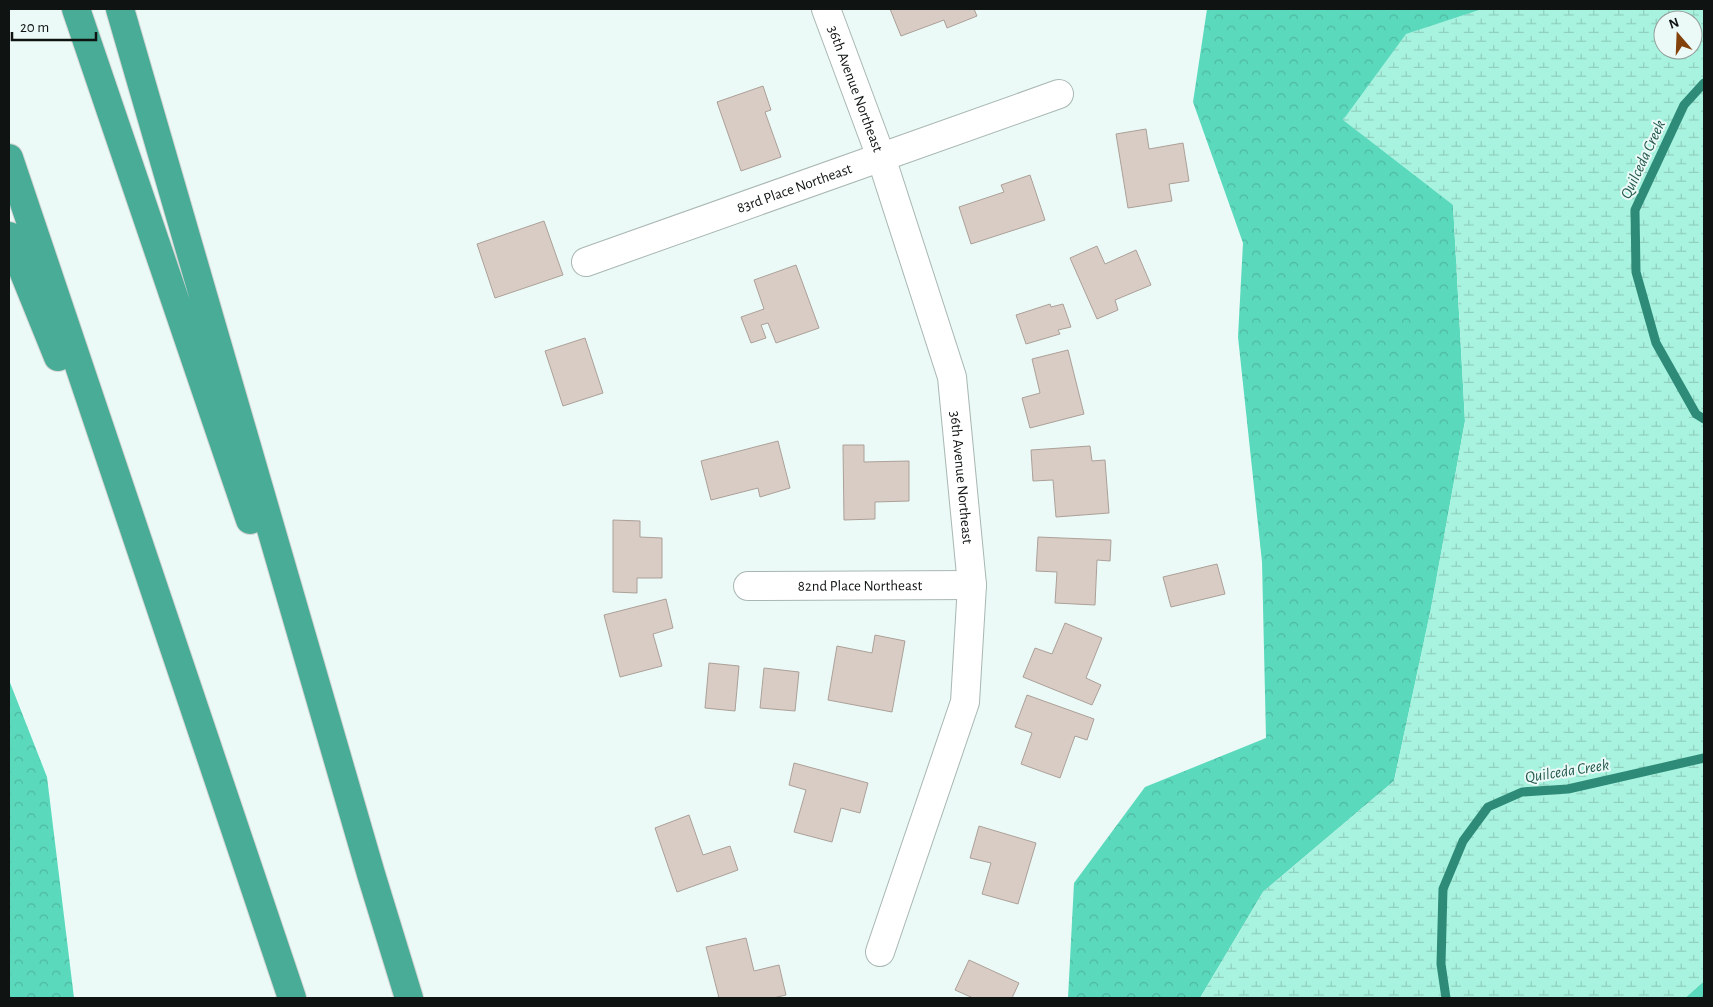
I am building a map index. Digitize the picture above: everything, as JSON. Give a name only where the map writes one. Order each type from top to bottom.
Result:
[{"type":"highway","points":[[76,9],[371,874]]},
{"type":"highway","points":[[120,9],[371,874],[409,998]]},
{"type":"highway","points":[[9,158],[292,998]]},
{"type":"highway","points":[[9,236],[164,617]]},
{"type":"street","name":"36th Avenue Northeast","points":[[826,9],[881,157],[952,377],[972,585],[965,702],[880,952]]},
{"type":"street","name":"83rd Place Northeast","points":[[586,262],[1059,94]]},
{"type":"street","name":"82nd Place Northeast","points":[[748,586],[972,585]]},
{"type":"green space","points":[[1207,9],[1482,9],[1343,119],[1453,204],[1465,421],[1431,609],[1394,781],[1263,892],[1200,998],[1068,998],[1074,883],[1145,787],[1266,738],[1262,562],[1238,337],[1243,243],[1193,102]]},
{"type":"green space","points":[[1482,9],[1704,9],[1704,981],[1685,998],[1200,998],[1263,892],[1394,781],[1431,608],[1465,421],[1453,205],[1343,120],[1406,34]]},
{"type":"green space","points":[[9,680],[47,777],[74,998],[9,998]]},
{"type":"green space","points":[[1704,981],[1704,998],[1685,998]]},
{"type":"building","points":[[890,9],[974,9],[977,16],[947,28],[944,20],[901,36]]},
{"type":"building","points":[[763,86],[771,110],[765,112],[781,157],[741,171],[717,102]]},
{"type":"building","points":[[1146,129],[1149,149],[1183,143],[1189,181],[1169,184],[1172,201],[1128,208],[1116,134]]},
{"type":"building","points":[[1030,175],[1045,220],[971,244],[959,207],[1004,192],[1001,185]]},
{"type":"building","points":[[544,221],[563,275],[495,298],[477,244]]},
{"type":"building","points":[[1097,246],[1105,264],[1136,250],[1151,285],[1115,300],[1118,310],[1097,319],[1070,258]]},
{"type":"building","points":[[796,265],[819,328],[776,343],[768,323],[761,325],[766,338],[751,343],[741,317],[764,309],[754,280]]},
{"type":"building","points":[[1050,304],[1051,307],[1063,304],[1071,327],[1058,330],[1060,334],[1026,344],[1016,315]]},
{"type":"building","points":[[585,338],[603,393],[563,406],[545,351]]},
{"type":"building","points":[[1068,350],[1084,414],[1030,428],[1022,398],[1040,393],[1032,359]]},
{"type":"building","points":[[778,441],[790,488],[760,497],[758,488],[711,500],[701,461]]},
{"type":"building","points":[[843,445],[864,445],[864,462],[909,461],[909,501],[875,502],[875,519],[844,520]]},
{"type":"building","points":[[1090,446],[1092,461],[1105,460],[1109,513],[1056,517],[1053,480],[1033,481],[1031,450]]},
{"type":"building","points":[[613,520],[640,521],[640,537],[662,538],[662,578],[637,578],[637,593],[613,592]]},
{"type":"building","points":[[1038,537],[1111,540],[1110,561],[1097,560],[1095,605],[1055,603],[1057,572],[1036,571]]},
{"type":"building","points":[[1217,564],[1225,594],[1171,607],[1163,577]]},
{"type":"building","points":[[666,599],[673,628],[653,634],[662,666],[620,677],[604,615]]},
{"type":"building","points":[[1065,623],[1102,638],[1086,678],[1101,685],[1092,705],[1023,677],[1035,648],[1052,654]]},
{"type":"building","points":[[875,635],[905,641],[892,712],[828,700],[837,646],[872,653]]},
{"type":"building","points":[[709,663],[739,666],[735,711],[705,708]]},
{"type":"building","points":[[764,668],[799,672],[795,711],[760,708]]},
{"type":"building","points":[[1027,695],[1094,719],[1087,740],[1075,736],[1060,778],[1021,764],[1032,733],[1015,727]]},
{"type":"building","points":[[794,763],[868,783],[860,813],[841,808],[832,842],[794,832],[806,790],[789,785]]},
{"type":"building","points":[[689,815],[703,855],[730,846],[738,870],[677,892],[655,828]]},
{"type":"building","points":[[979,826],[1036,843],[1018,904],[982,894],[991,863],[970,858]]},
{"type":"building","points":[[746,938],[754,971],[779,965],[786,995],[773,998],[719,998],[706,947]]},
{"type":"building","points":[[969,960],[1019,983],[1012,998],[973,998],[955,990]]},
{"type":"waterway","name":"Quilceda Creek","points":[[1704,83],[1684,105],[1635,210],[1636,272],[1656,343],[1696,414],[1704,419]]},
{"type":"waterway","name":"Quilceda Creek","points":[[1446,998],[1441,964],[1443,889],[1463,841],[1488,807],[1522,792],[1568,789],[1704,758]]}]
